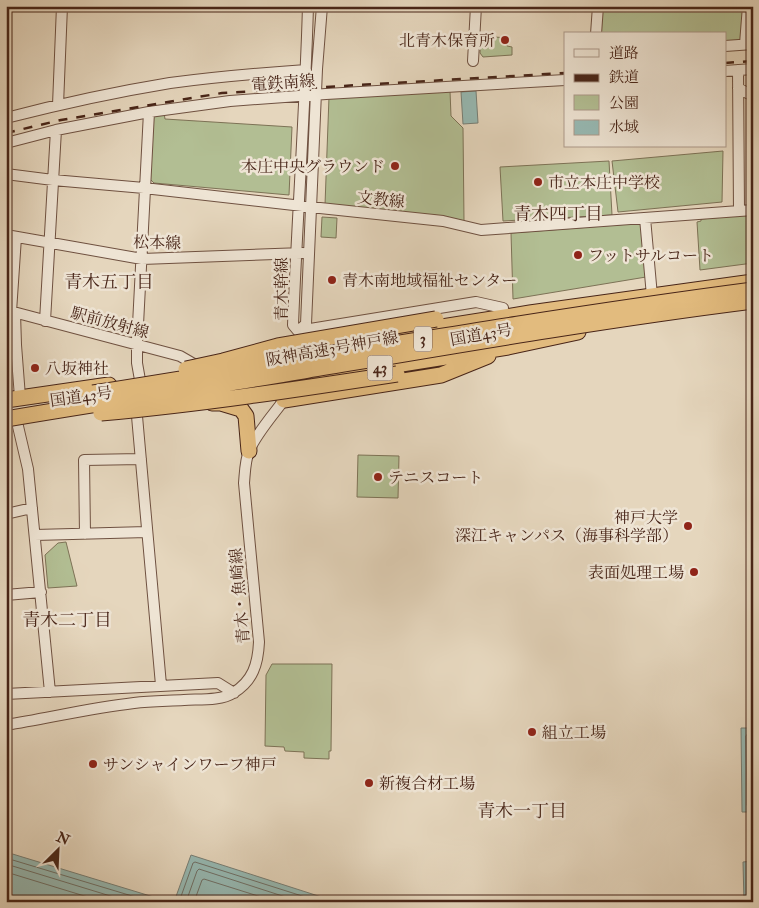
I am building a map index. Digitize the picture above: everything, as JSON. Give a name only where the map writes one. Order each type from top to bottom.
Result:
[{"type":"highway","name":"国道43号","points":[[13,399],[204,370],[297,350],[530,313],[753,282]]},
{"type":"highway","name":"阪神高速3号神戸線","points":[[9,418],[93,394],[516,324],[753,290]]},
{"type":"highway","name":"阪神高速3号神戸線","points":[[9,418],[301,372],[443,347],[753,300]]},
{"type":"highway","name":"国道43号","points":[[9,418],[167,401],[508,347],[610,325],[692,312],[753,306]]},
{"type":"highway","points":[[93,394],[150,377],[223,361],[278,346],[503,308],[530,313]]},
{"type":"highway","points":[[9,418],[56,417],[172,406],[299,389],[397,374],[508,347]]},
{"type":"highway","points":[[284,400],[441,375],[508,347]]},
{"type":"highway","points":[[167,401],[222,403],[241,409],[246,416],[249,451]]},
{"type":"street","points":[[58,104],[62,6]]},
{"type":"street","name":"青木幹線","points":[[308,6],[293,325],[298,332],[306,324],[317,69],[322,6]]},
{"type":"street","points":[[473,61],[476,6]]},
{"type":"street","points":[[596,32],[598,6]]},
{"type":"street","points":[[726,46],[749,44],[748,6]]},
{"type":"street","points":[[726,71],[753,69]]},
{"type":"street","points":[[6,118],[58,104],[171,83],[306,70]]},
{"type":"street","points":[[738,70],[739,211]]},
{"type":"street","name":"電鉄南線","points":[[6,143],[56,130],[149,112],[230,101],[317,94],[564,80]]},
{"type":"street","points":[[738,88],[753,96]]},
{"type":"street","points":[[140,380],[137,363],[137,344],[149,112]]},
{"type":"street","points":[[45,320],[56,130]]},
{"type":"street","name":"文教線","points":[[6,174],[444,221],[481,230],[753,210]]},
{"type":"street","points":[[645,218],[652,296]]},
{"type":"street","points":[[11,236],[13,399]]},
{"type":"street","name":"松本線","points":[[11,236],[142,259],[308,253]]},
{"type":"street","points":[[298,332],[476,302],[503,308]]},
{"type":"street","name":"駅前放射線","points":[[11,312],[180,356],[204,370]]},
{"type":"street","name":"青木・魚崎線","points":[[6,725],[136,702],[215,699],[231,695],[250,677],[256,666],[259,642],[244,483],[245,466],[249,451],[284,400],[292,382],[298,332]]},
{"type":"street","points":[[136,405],[161,686]]},
{"type":"street","points":[[9,418],[28,469],[50,692]]},
{"type":"street","points":[[85,534],[84,460],[141,459]]},
{"type":"street","points":[[6,514],[32,508]]},
{"type":"street","points":[[35,535],[147,532]]},
{"type":"street","points":[[6,595],[41,592]]},
{"type":"street","points":[[6,694],[218,683],[234,692]]},
{"type":"green space","points":[[602,6],[745,6],[740,43],[726,44],[726,32],[601,32]]},
{"type":"green space","points":[[481,36],[508,38],[507,46],[512,47],[512,55],[483,57],[480,53]]},
{"type":"green space","name":"本庄中央グラウンド","points":[[450,91],[451,116],[463,128],[464,221],[443,216],[325,205],[329,97]]},
{"type":"green space","points":[[164,113],[165,119],[292,127],[289,195],[154,183],[149,178],[152,118]]},
{"type":"green space","points":[[723,151],[722,202],[618,212],[612,161]]},
{"type":"green space","points":[[609,161],[612,215],[503,221],[500,167]]},
{"type":"green space","points":[[748,215],[753,217],[753,263],[700,270],[697,222],[701,221],[701,219]]},
{"type":"green space","points":[[322,217],[337,218],[336,238],[321,237]]},
{"type":"green space","name":"フットサルコート","points":[[643,223],[646,277],[513,299],[511,233]]},
{"type":"green space","name":"テニスコート","points":[[358,455],[399,456],[398,498],[357,497]]},
{"type":"green space","points":[[750,486],[753,486],[753,615],[749,614]]},
{"type":"green space","points":[[66,542],[77,586],[48,588],[45,555],[58,543]]},
{"type":"green space","points":[[272,664],[332,664],[331,751],[329,751],[329,759],[304,758],[304,752],[285,751],[284,747],[265,746],[266,675]]},
{"type":"water","points":[[476,91],[478,123],[463,124],[461,92]]},
{"type":"water","points":[[741,728],[753,728],[753,812],[742,812]]},
{"type":"water","points":[[6,852],[170,902],[6,902]]},
{"type":"water","points":[[191,855],[337,902],[174,902]]},
{"type":"water","points":[[753,861],[753,902],[744,902],[743,862]]},
{"type":"railway","points":[[726,63],[753,61]]},
{"type":"railway","points":[[6,133],[61,120],[222,93],[564,73]]},
{"type":"place","name":"北青木保育所","points":[[505,40]]},
{"type":"place","name":"本庄中央グラウンド","points":[[395,166]]},
{"type":"place","name":"市立本庄中学校","points":[[538,182]]},
{"type":"place","name":"フットサルコート","points":[[578,255]]},
{"type":"place","name":"青木南地域福祉センター","points":[[332,280]]},
{"type":"place","name":"八坂神社","points":[[35,368]]},
{"type":"place","name":"テニスコート","points":[[378,477]]},
{"type":"place","name":"神戸大学 深江キャンパス（海事科学部）","points":[[688,526]]},
{"type":"place","name":"表面処理工場","points":[[694,572]]},
{"type":"place","name":"組立工場","points":[[532,732]]},
{"type":"place","name":"サンシャインワーフ神戸","points":[[93,764]]},
{"type":"place","name":"新複合材工場","points":[[369,783]]},
{"type":"district","name":"青木四丁目","points":[[558,214]]},
{"type":"district","name":"青木五丁目","points":[[109,282]]},
{"type":"district","name":"青木二丁目","points":[[67,620]]},
{"type":"district","name":"青木一丁目","points":[[522,811]]}]
